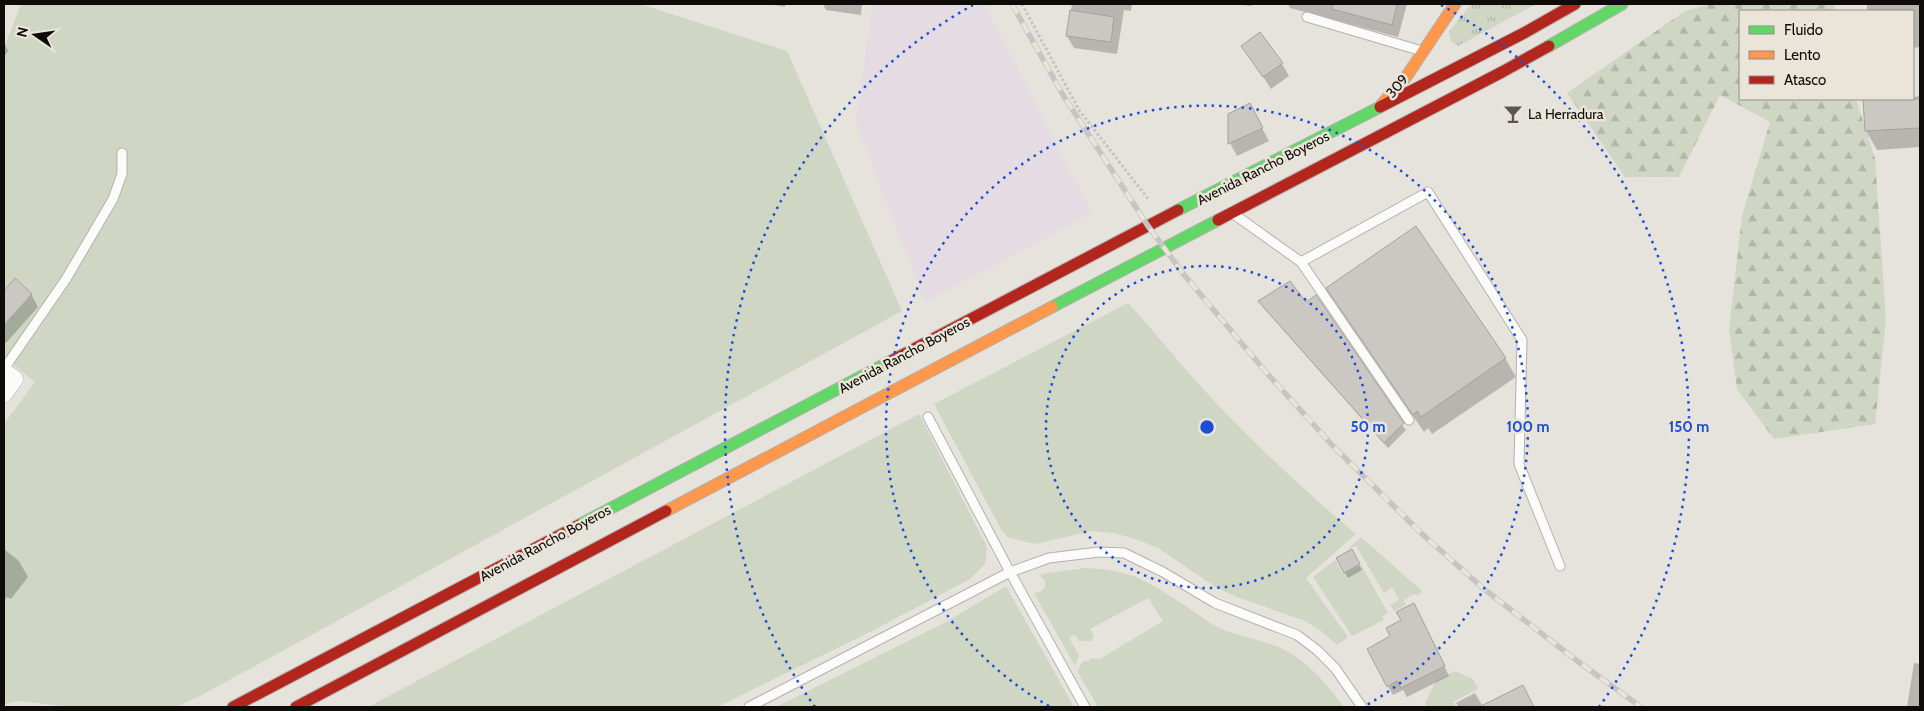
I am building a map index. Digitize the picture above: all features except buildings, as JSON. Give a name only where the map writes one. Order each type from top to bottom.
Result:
[{"type":"main road","name":"309","points":[[1331,161],[1406,77],[1455,4]]},
{"type":"main road","name":"Avenida Rancho Boyeros","points":[[233,707],[1163,219],[1524,33],[1575,4]]},
{"type":"main road","name":"Avenida Rancho Boyeros","points":[[296,707],[1502,72],[1622,4]]},
{"type":"main road","points":[[312,707],[332,688]]},
{"type":"lane","points":[[1307,17],[1424,52]]},
{"type":"lane","points":[[6,379],[113,199],[122,174],[122,153]]},
{"type":"lane","points":[[1301,262],[1428,192],[1522,340],[1519,464],[1560,566]]},
{"type":"lane","points":[[1232,213],[1301,262],[1409,420]]},
{"type":"lane","points":[[928,417],[1010,572],[1085,707]]},
{"type":"lane","points":[[749,707],[1010,572],[1049,558],[1090,553],[1124,553],[1163,572],[1215,603],[1297,635],[1317,650],[1335,668],[1362,707]]},
{"type":"path","points":[[1022,4],[1079,110],[1163,219]]},
{"type":"shaded area","points":[[872,4],[984,4],[1092,213],[925,302],[856,123]]},
{"type":"green space","points":[[21,4],[640,4],[787,51],[902,311],[200,696],[176,707],[70,707],[20,701],[4,704],[4,424],[35,382],[4,357],[4,48]]},
{"type":"green space","points":[[1471,4],[1536,4],[1458,46],[1451,41],[1449,32]]},
{"type":"green space","points":[[1710,4],[1834,4],[1836,10],[1739,10],[1739,100],[1856,100],[1875,158],[1886,320],[1875,424],[1774,439],[1737,389],[1729,329],[1742,216],[1770,122],[1720,95],[1679,177],[1625,177],[1567,93],[1685,11]]},
{"type":"green space","points":[[1128,303],[1233,420],[1302,487],[1356,534],[1306,578],[1348,637],[1337,645],[1320,630],[1305,621],[1217,588],[1158,548],[1138,540],[1114,533],[1092,531],[1036,544],[1009,538],[1002,531],[934,404]]},
{"type":"green space","points":[[919,414],[985,543],[987,550],[985,564],[970,579],[874,630],[717,707],[368,707]]},
{"type":"green space","points":[[1361,537],[1422,591],[1418,596],[1414,594],[1404,600],[1406,605],[1394,611],[1390,605],[1399,600],[1392,587],[1384,593],[1356,546],[1347,550]]},
{"type":"green space","points":[[1335,560],[1343,574],[1361,565],[1388,613],[1382,616],[1384,620],[1352,636],[1313,577]]},
{"type":"green space","points":[[1085,568],[1103,569],[1131,575],[1166,593],[1218,627],[1284,650],[1313,671],[1344,707],[1098,707],[1077,671],[1083,661],[1089,661],[1091,658],[1100,659],[1163,621],[1148,598],[1090,629],[1094,635],[1092,641],[1079,641],[1075,634],[1069,638],[1079,655],[1075,666],[1034,593],[1040,592],[1045,588],[1045,581],[1040,576],[1041,574]]},
{"type":"green space","points":[[1006,586],[1074,707],[776,707],[946,622]]},
{"type":"green space","points":[[1455,671],[1473,679],[1478,689],[1453,702],[1456,707],[1428,707],[1425,703],[1436,681]]},
{"type":"railway","points":[[1012,4],[1063,95],[1148,226],[1185,276],[1265,371],[1333,446],[1421,533],[1484,589],[1641,707]]},
{"type":"traffic: fast","points":[[1549,46],[1622,4]]},
{"type":"traffic: fast","points":[[1178,210],[1380,107]]},
{"type":"traffic: fast","points":[[1052,307],[1218,220]]},
{"type":"traffic: fast","points":[[579,525],[887,363]]},
{"type":"traffic: slow","points":[[1382,104],[1406,77],[1455,4]]},
{"type":"traffic: slow","points":[[666,511],[1052,307]]},
{"type":"traffic: jam","points":[[1380,107],[1524,33],[1575,4]]},
{"type":"traffic: jam","points":[[1218,220],[1549,46]]},
{"type":"traffic: jam","points":[[887,363],[1178,210]]},
{"type":"traffic: jam","points":[[296,707],[666,511]]},
{"type":"traffic: jam","points":[[233,707],[579,525]]},
{"type":"place","name":"La Herradura","points":[[1513,114]]}]
